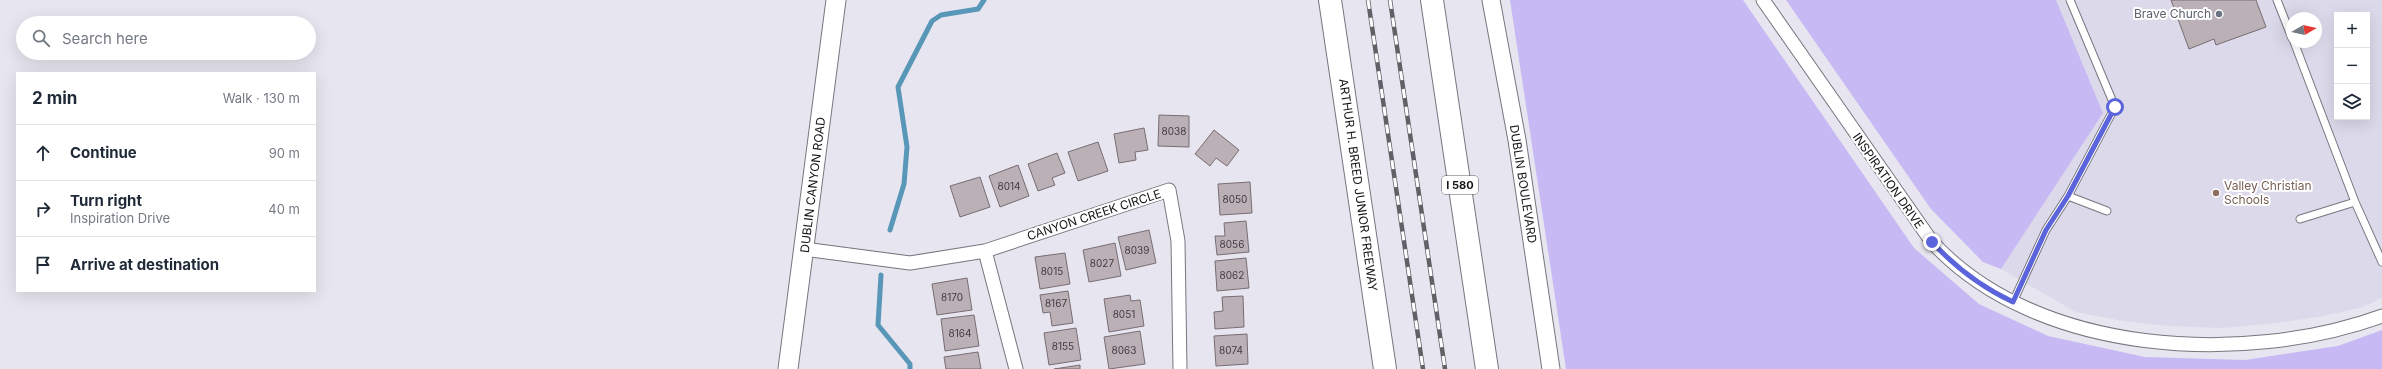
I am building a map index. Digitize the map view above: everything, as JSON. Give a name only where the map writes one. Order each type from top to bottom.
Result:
[{"type":"highway","name":"ARTHUR H. BREED JUNIOR FREEWAY","points":[[1330,0],[1385,369]]},
{"type":"highway","name":"I 580","points":[[1432,0],[1487,369]]},
{"type":"main road","name":"DUBLIN CANYON ROAD","points":[[788,369],[836,0]]},
{"type":"street","name":"DUBLIN BOULEVARD","points":[[1491,0],[1517,140],[1551,369]]},
{"type":"street","name":"INSPIRATION DRIVE","points":[[1763,0],[1932,242],[1958,268],[1973,279],[2013,302],[2058,320],[2109,334],[2163,343],[2198,345],[2234,345],[2287,340],[2340,329],[2382,316]]},
{"type":"street","name":"CANYON CREEK CIRCLE","points":[[804,249],[910,263],[985,251],[1168,190],[1178,241],[1180,369]]},
{"type":"street","points":[[985,251],[1016,369]]},
{"type":"lane","points":[[2013,302],[2046,230],[2068,196],[2115,107],[2070,0]]},
{"type":"lane","points":[[2277,0],[2286,23]]},
{"type":"lane","points":[[2296,48],[2355,202],[2382,262]]},
{"type":"lane","points":[[2068,196],[2107,211]]},
{"type":"lane","points":[[2300,219],[2355,202]]},
{"type":"shaded area","points":[[1510,0],[1743,0],[1914,248],[1979,304],[2048,336],[2145,357],[2245,360],[2338,346],[2382,330],[2382,369],[1566,369]]},
{"type":"shaded area","points":[[1786,0],[2056,0],[2103,113],[2001,269],[1983,262],[1931,209]]},
{"type":"shaded area","name":"Valley Christian Schools","points":[[2056,0],[2382,0],[2382,298],[2360,308],[2318,317],[2276,323],[2222,328],[2167,326],[2123,321],[2076,312],[2001,269],[2103,113]]},
{"type":"building","name":"Brave Church","points":[[2171,0],[2256,0],[2266,27],[2216,45],[2214,39],[2189,49]]},
{"type":"building","points":[[1159,115],[1189,116],[1189,147],[1158,146]]},
{"type":"building","points":[[1144,128],[1148,150],[1135,152],[1136,160],[1119,163],[1114,134]]},
{"type":"building","points":[[1214,130],[1239,150],[1227,166],[1216,158],[1210,166],[1195,154]]},
{"type":"building","points":[[1098,142],[1108,171],[1078,181],[1068,152]]},
{"type":"building","points":[[1057,153],[1065,173],[1052,178],[1055,185],[1038,191],[1028,164]]},
{"type":"building","points":[[1018,165],[1029,196],[1000,207],[989,176]]},
{"type":"building","points":[[980,177],[990,207],[960,217],[950,186]]},
{"type":"building","points":[[1250,182],[1252,213],[1220,215],[1218,184]]},
{"type":"building","points":[[1246,221],[1249,252],[1217,255],[1215,236],[1225,236],[1224,223]]},
{"type":"building","points":[[1149,230],[1156,263],[1126,270],[1118,237]]},
{"type":"building","points":[[1115,243],[1121,276],[1089,282],[1083,250]]},
{"type":"building","points":[[1065,253],[1070,284],[1040,289],[1035,257]]},
{"type":"building","points":[[1246,258],[1249,288],[1217,291],[1215,261]]},
{"type":"building","points":[[967,278],[972,310],[937,315],[932,284]]},
{"type":"building","points":[[1068,291],[1073,323],[1052,326],[1050,312],[1043,313],[1040,295]]},
{"type":"building","points":[[1130,295],[1131,301],[1140,300],[1144,326],[1109,332],[1104,299]]},
{"type":"building","points":[[1243,296],[1244,327],[1215,329],[1214,312],[1223,311],[1222,297]]},
{"type":"building","points":[[974,315],[979,346],[945,351],[941,319]]},
{"type":"building","points":[[1076,328],[1081,360],[1049,365],[1044,333]]},
{"type":"building","points":[[1140,331],[1145,364],[1109,369],[1104,337]]},
{"type":"building","points":[[1247,334],[1248,364],[1216,366],[1214,336]]},
{"type":"building","points":[[978,352],[981,369],[946,369],[944,357]]},
{"type":"building","points":[[1080,365],[1080,369],[1054,369]]},
{"type":"waterway","points":[[890,230],[904,184],[907,147],[898,87],[932,21],[941,15],[978,9],[984,0]]},
{"type":"waterway","points":[[881,275],[878,325],[910,364],[910,369]]},
{"type":"railway","points":[[1368,0],[1423,369]]},
{"type":"railway","points":[[1390,0],[1445,369]]},
{"type":"place","name":"Brave Church","points":[[2219,14]]},
{"type":"place","name":"Valley Christian Schools","points":[[2216,193]]},
{"type":"route","points":[[1932,242],[1958,268],[1989,290],[2013,302],[2046,230],[2068,196],[2115,107]]}]
